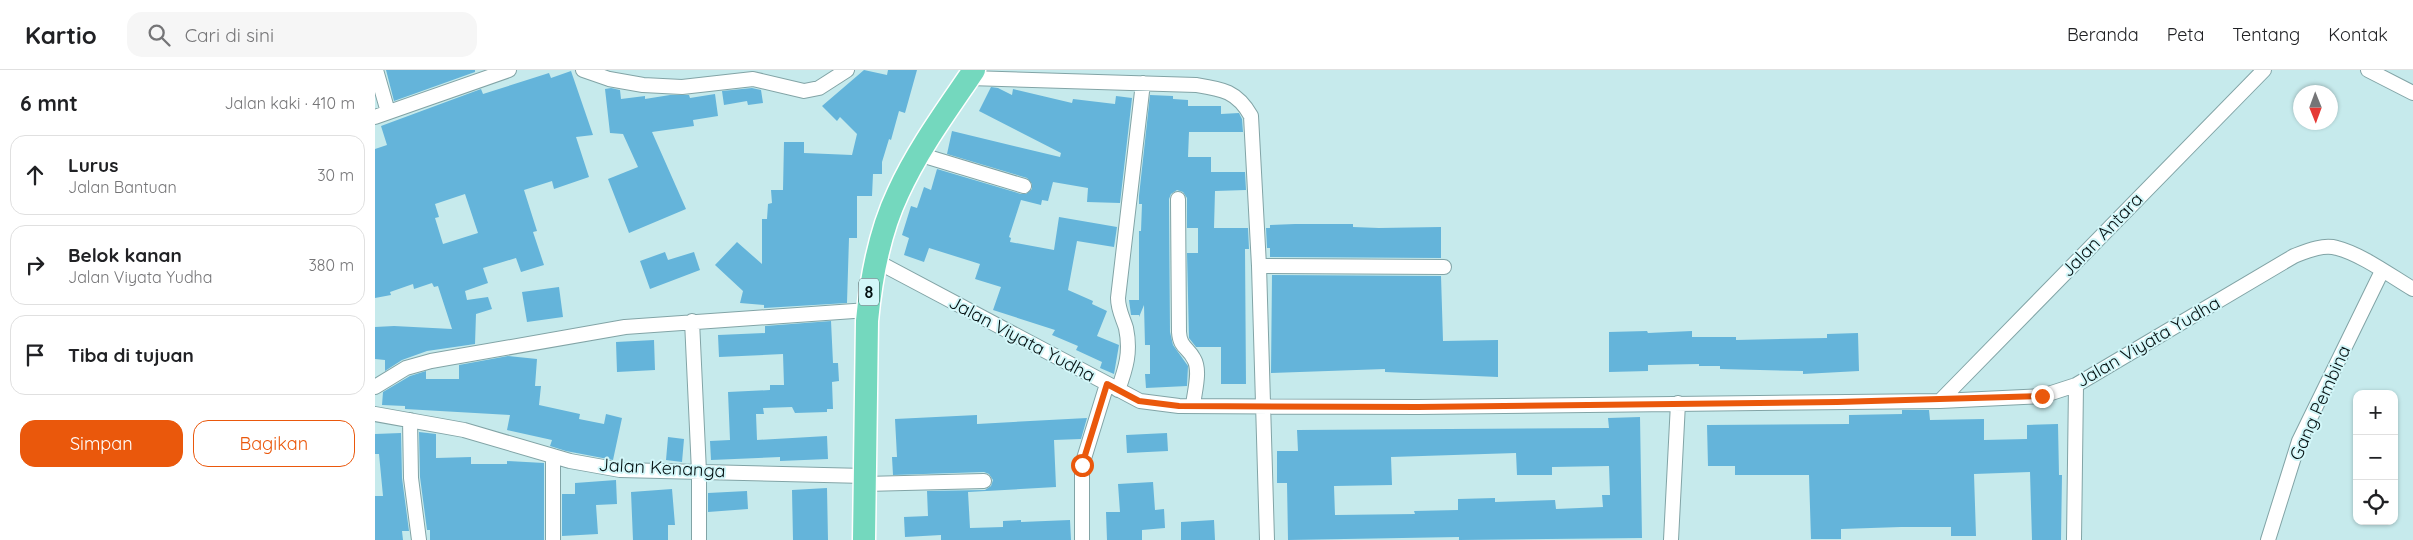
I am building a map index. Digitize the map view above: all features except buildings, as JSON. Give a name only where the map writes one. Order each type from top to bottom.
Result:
[{"type":"highway","name":"8","points":[[864,540],[868,310],[876,261],[897,194],[918,154],[971,74]]},
{"type":"street","points":[[376,70],[382,114],[509,70]]},
{"type":"street","points":[[583,70],[609,79],[643,85],[682,87],[753,79],[804,91],[819,88],[847,70]]},
{"type":"street","name":"Jalan Antara","points":[[1940,400],[2264,70]]},
{"type":"street","points":[[2377,72],[2413,92]]},
{"type":"street","points":[[971,74],[1220,89],[1242,101],[1251,116],[1259,266],[1267,540]]},
{"type":"street","points":[[1082,540],[1082,465],[1113,387],[1129,354],[1126,331],[1118,308],[1118,298],[1143,83]]},
{"type":"street","points":[[918,154],[1024,186]]},
{"type":"street","points":[[1178,198],[1179,332],[1180,342],[1193,356],[1196,368],[1193,406]]},
{"type":"street","name":"Jalan Viyata Yudha","points":[[876,261],[1139,401],[1193,406],[1678,404],[1940,400],[2042,396],[2076,385],[2294,256],[2318,248],[2336,247],[2413,289]]},
{"type":"street","points":[[1259,266],[1444,267]]},
{"type":"street","name":"Gang Pembina","points":[[2268,540],[2299,441],[2382,271]]},
{"type":"street","points":[[375,387],[406,368],[447,357],[625,327],[868,310]]},
{"type":"street","points":[[692,321],[699,472],[699,540]]},
{"type":"street","points":[[2075,540],[2076,385]]},
{"type":"street","points":[[1671,540],[1678,404]]},
{"type":"street","name":"Jalan Kenanga","points":[[375,414],[464,430],[553,456],[620,470],[865,480],[983,481]]},
{"type":"street","points":[[410,420],[411,478],[419,540]]},
{"type":"street","points":[[553,456],[553,540]]},
{"type":"route","points":[[1082,465],[1107,384],[1139,401],[1179,406],[1418,407],[1837,402],[2042,396]]}]
